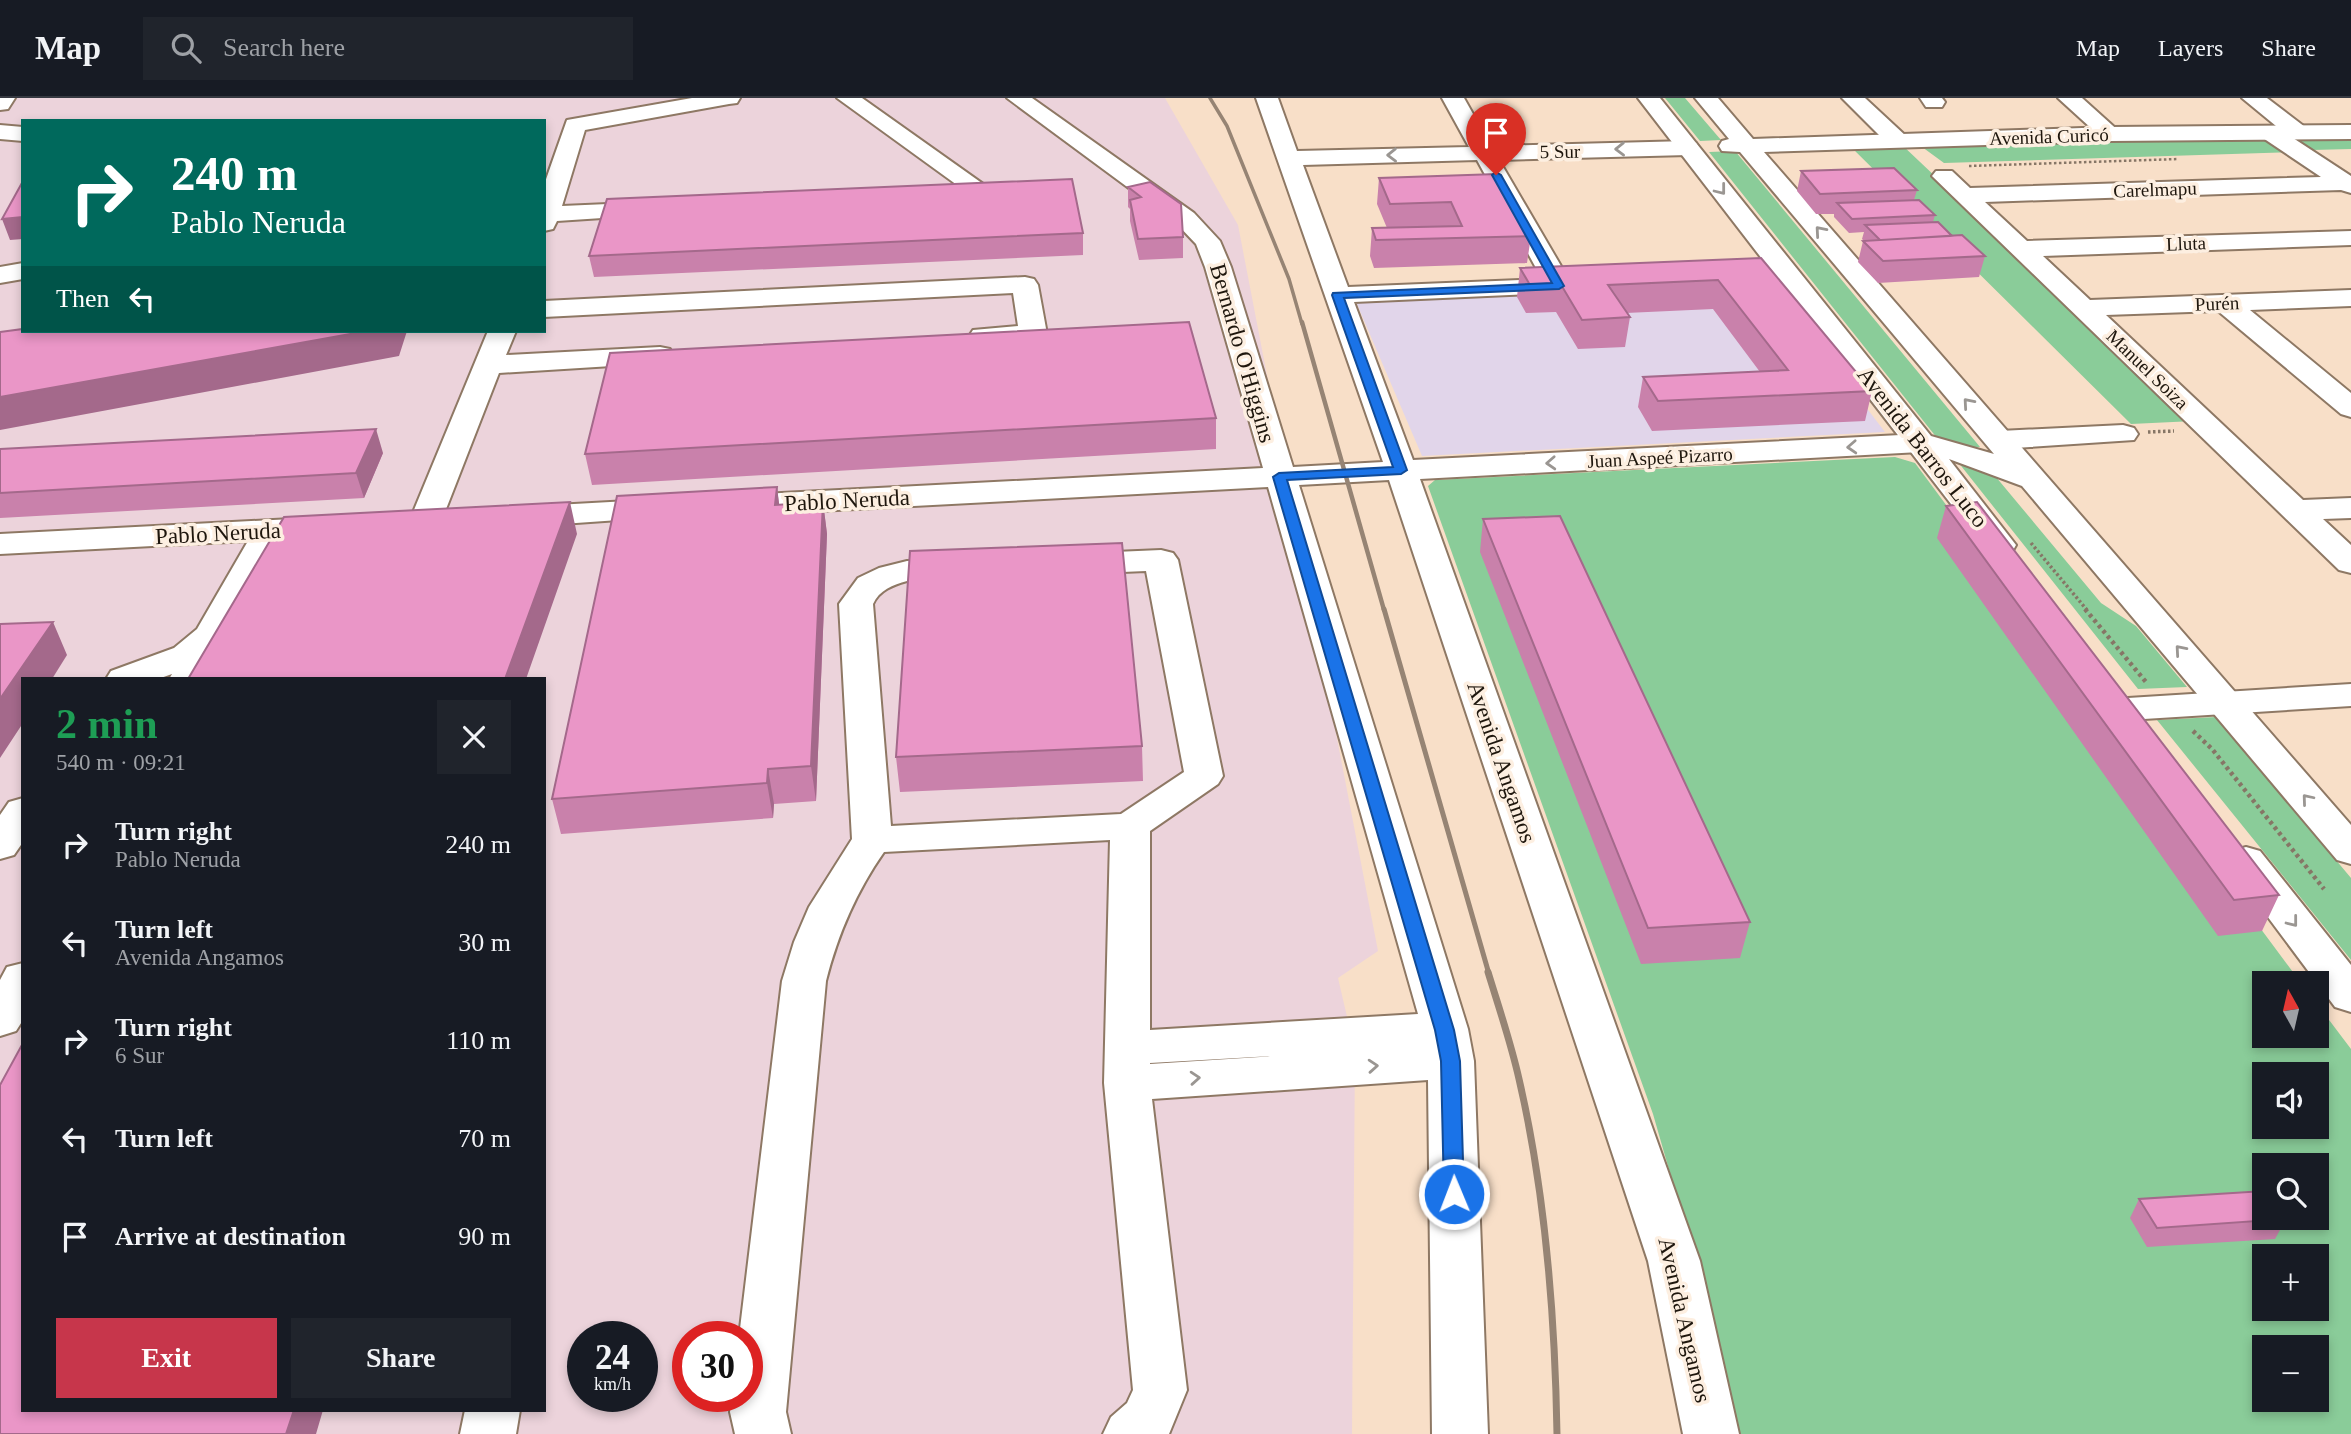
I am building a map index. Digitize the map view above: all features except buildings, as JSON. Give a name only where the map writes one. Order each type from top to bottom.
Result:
[{"type":"street","points":[[0,104],[4,98]]},
{"type":"street","points":[[674,208],[546,219],[575,125],[729,98]]},
{"type":"street","points":[[848,98],[981,191],[925,194]]},
{"type":"street","name":"Bernardo O'Higgins","points":[[1018,98],[1178,212],[1207,241],[1219,267],[1448,1045],[1460,1434]]},
{"type":"street","name":"Avenida Angamos","points":[[1267,98],[1401,470],[1662,1176],[1674,1261],[1711,1434]]},
{"type":"street","points":[[1453,98],[1559,286]]},
{"type":"street","name":"Avenida Barros Luco","points":[[1649,98],[1920,443],[2022,552]]},
{"type":"street","points":[[1706,98],[2351,851]]},
{"type":"street","points":[[1853,98],[1899,142]]},
{"type":"street","points":[[2069,98],[2111,134]]},
{"type":"street","points":[[2253,98],[2297,132]]},
{"type":"street","points":[[2268,131],[2349,185]]},
{"type":"street","points":[[0,132],[21,134]]},
{"type":"street","name":"Avenida Curicó","points":[[1747,146],[2111,134],[2351,132]]},
{"type":"street","name":"5 Sur","points":[[1288,158],[1747,146]]},
{"type":"street","points":[[2304,155],[2339,154]]},
{"type":"street","points":[[2188,163],[2214,187]]},
{"type":"street","points":[[2062,170],[2088,191]]},
{"type":"street","name":"Carelmapu","points":[[1957,179],[2088,191],[2349,185]]},
{"type":"street","name":"Manuel Soiza","points":[[1957,179],[2021,249],[2351,563]]},
{"type":"street","name":"Lluta","points":[[2021,249],[2351,238]]},
{"type":"street","points":[[0,275],[21,271]]},
{"type":"street","points":[[1763,278],[1790,277]]},
{"type":"street","points":[[1337,295],[1600,284]]},
{"type":"street","points":[[546,309],[1025,285],[1033,334],[951,338]]},
{"type":"street","name":"Purén","points":[[2083,308],[2351,298]]},
{"type":"street","points":[[2225,303],[2351,408]]},
{"type":"street","points":[[426,522],[501,333]]},
{"type":"street","points":[[488,365],[692,353]]},
{"type":"street","points":[[2000,440],[2123,434]]},
{"type":"street","name":"Juan Aspeé Pizarro","points":[[1401,470],[1920,443],[1992,462],[2040,487]]},
{"type":"street","name":"Pablo Neruda","points":[[494,518],[1401,470]]},
{"type":"street","points":[[2295,510],[2351,508]]},
{"type":"street","name":"Pablo Neruda","points":[[0,544],[361,525]]},
{"type":"street","points":[[188,677],[270,530]]},
{"type":"street","points":[[763,1434],[758,1412],[804,981],[822,919],[836,890],[872,840],[856,604],[866,589],[885,577],[908,571],[1161,560],[1204,776],[1130,827],[872,840]]},
{"type":"street","points":[[129,677],[187,656],[211,635]]},
{"type":"street","points":[[2154,742],[2119,697],[2166,706],[2351,695]]},
{"type":"street","points":[[0,846],[21,814]]},
{"type":"street","points":[[1130,827],[1126,1065],[1160,1390],[1157,1405],[1149,1419],[1131,1434]]},
{"type":"street","points":[[2222,830],[2351,996]]},
{"type":"street","points":[[0,1020],[21,982]]},
{"type":"street","points":[[1126,1065],[1448,1045]]},
{"type":"street","points":[[488,1434],[493,1412]]},
{"type":"path","points":[[1957,179],[2188,163]]},
{"type":"path","points":[[2123,434],[2210,428]]},
{"type":"path","points":[[2022,552],[2166,706],[2212,749],[2324,889]]},
{"type":"shaded area","points":[[0,98],[1165,98],[1238,225],[1378,951],[1338,978],[1355,1051],[1352,1434],[0,1434]]},
{"type":"shaded area","points":[[1771,283],[1885,432],[1422,456],[1356,302]]},
{"type":"green space","points":[[1665,98],[1685,98],[1721,140],[1700,141]]},
{"type":"green space","points":[[2267,136],[2292,152],[1944,163],[1918,144]]},
{"type":"green space","points":[[2286,138],[2351,138],[2351,149],[2312,150]]},
{"type":"green space","points":[[1901,144],[2194,421],[2131,424],[1851,147]]},
{"type":"green space","points":[[1735,151],[1980,447],[1945,448],[1709,152]]},
{"type":"green space","points":[[1895,457],[1915,463],[2292,971],[2252,971],[2252,1048],[2329,1048],[2329,1020],[2351,1049],[2351,1434],[1738,1434],[1701,1281],[1653,1114],[1428,486],[1435,480]]},
{"type":"green space","points":[[1958,462],[1996,477],[2101,603],[2136,626],[2187,687],[2138,689]]},
{"type":"green space","points":[[2216,717],[2351,878],[2351,960],[2157,720]]},
{"type":"railway","points":[[1210,98],[1227,126],[1289,279],[1302,324]]},
{"type":"railway","points":[[1302,322],[1384,610]]},
{"type":"railway","points":[[1384,609],[1489,974]]},
{"type":"railway","points":[[1488,972],[1516,1066],[1536,1167],[1551,1300],[1557,1434]]},
{"type":"route","points":[[1454,1194],[1451,1061],[1445,1030],[1279,477],[1401,470],[1337,295],[1559,286],[1496,175]]}]
